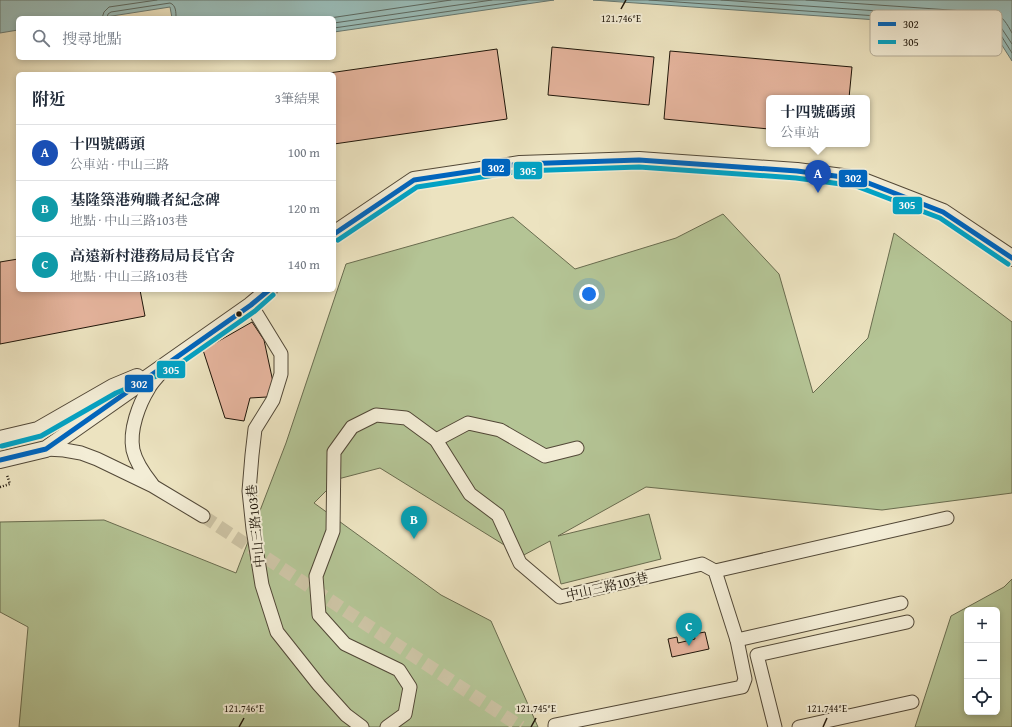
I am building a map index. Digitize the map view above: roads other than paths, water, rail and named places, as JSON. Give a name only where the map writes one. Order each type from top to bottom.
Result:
[{"type":"street","points":[[336,233],[414,180],[520,164],[639,160],[796,171],[858,179],[942,212],[1012,258]]},
{"type":"street","points":[[46,449],[251,305],[267,292]]},
{"type":"street","name":"中山三路103巷","points":[[251,305],[281,354],[281,374],[273,400],[255,429],[252,454],[249,491],[253,529],[262,585],[277,632],[319,685],[346,715],[362,727]]},
{"type":"street","points":[[0,440],[38,430],[113,387],[168,364]]},
{"type":"street","points":[[153,486],[141,469],[133,449],[132,430],[140,406],[149,388],[168,364]]},
{"type":"street","name":"中山三路103巷","points":[[388,727],[405,714],[410,687],[399,670],[345,644],[318,615],[316,576],[334,531],[334,452],[352,427],[376,415],[406,418],[436,440],[470,494],[498,515],[520,563],[560,597],[702,564],[715,571]]},
{"type":"street","points":[[436,440],[468,423],[500,430],[545,456],[577,448]]},
{"type":"street","points":[[0,460],[46,449],[81,453],[97,459],[153,486],[202,516]]},
{"type":"street","points":[[555,727],[555,725],[742,687],[746,679],[737,640],[715,571],[947,518]]},
{"type":"street","points":[[737,640],[900,603]]},
{"type":"street","points":[[775,727],[757,656],[907,622]]},
{"type":"street","points":[[799,727],[912,702]]},
{"type":"water","points":[[0,0],[554,0],[336,32],[336,16],[172,16],[170,7],[112,16],[16,16],[16,30],[0,33]]},
{"type":"water","points":[[593,0],[1012,0],[1012,61],[1002,45],[1002,10],[870,10],[870,19]]},
{"type":"tunnel","points":[[203,516],[521,727]]},
{"type":"place","name":"十四號碼頭","points":[[818,193]]},
{"type":"place","name":"基隆築港殉職者紀念碑","points":[[414,539]]},
{"type":"place","name":"高遠新村港務局局長官舍","points":[[689,646]]}]
